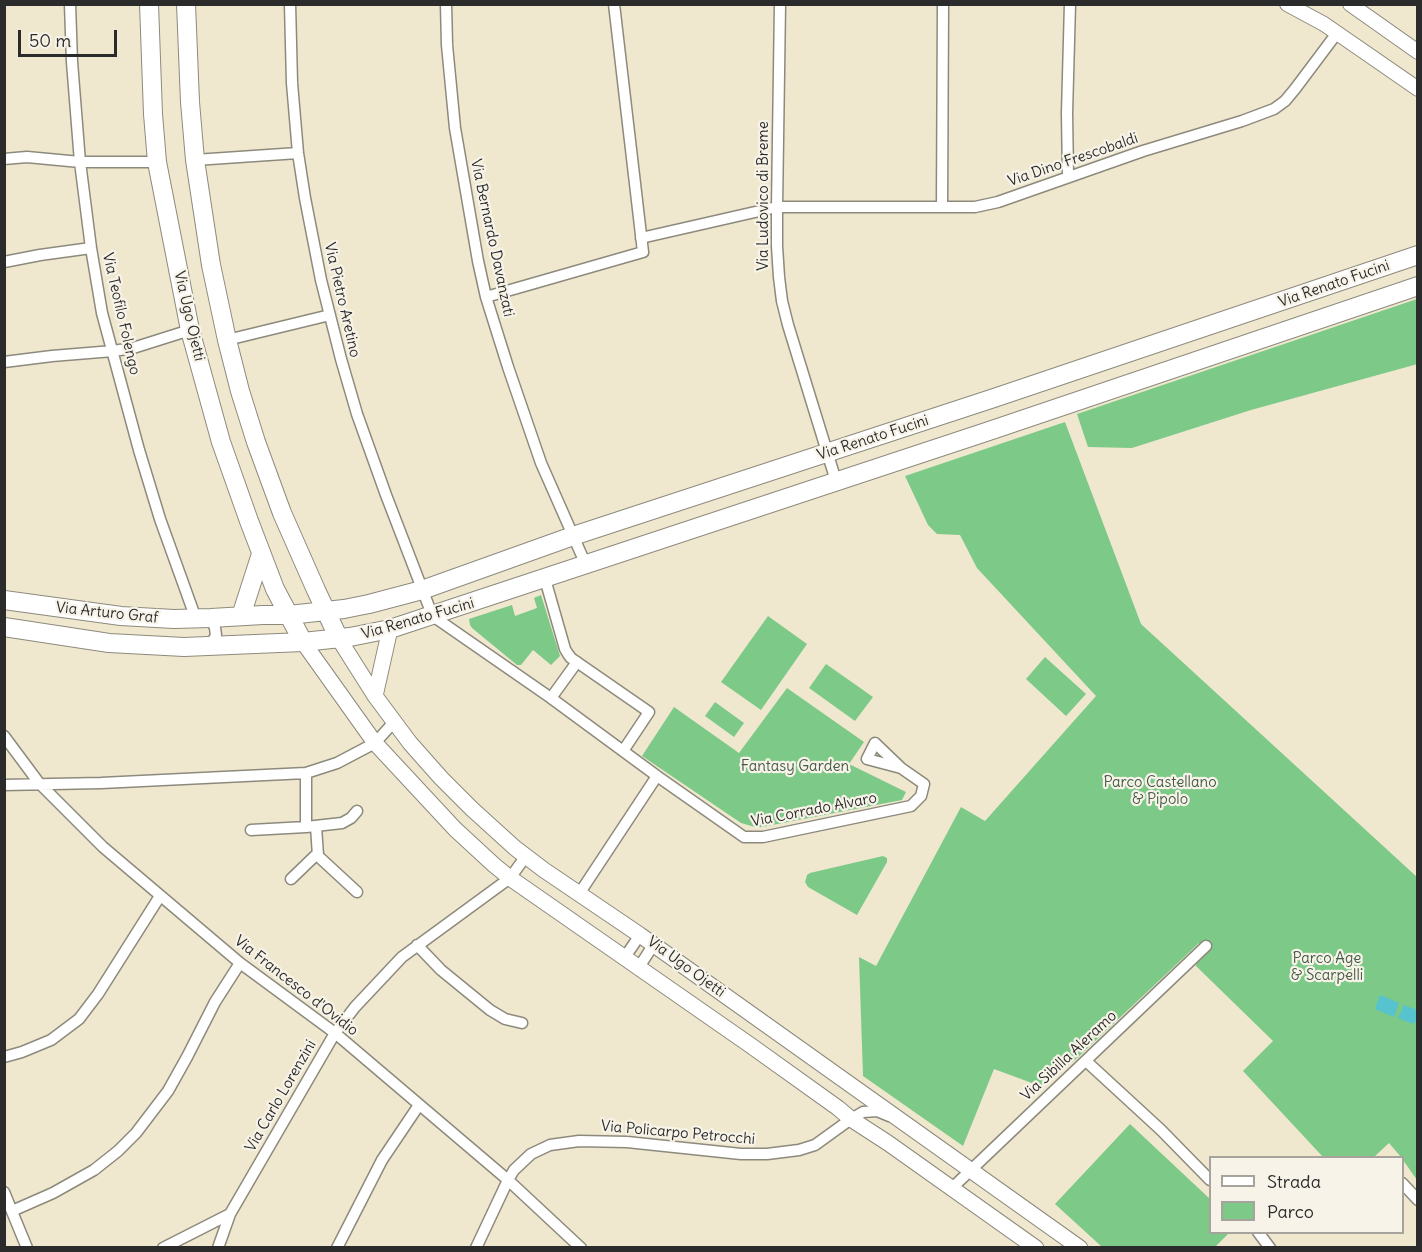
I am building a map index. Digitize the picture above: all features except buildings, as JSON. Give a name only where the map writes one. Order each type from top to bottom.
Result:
[{"type":"main road","name":"Via Ugo Ojetti","points":[[149,4],[153,114],[158,162],[190,330],[224,450],[261,554],[275,589],[303,642],[375,743],[455,829],[510,878],[952,1188],[1026,1245]]},
{"type":"main road","points":[[186,4],[195,160],[211,265],[227,340],[256,442],[282,513],[339,639]]},
{"type":"main road","name":"Via Renato Fucini","points":[[289,615],[369,604],[422,590],[573,536],[1170,340],[1418,255]]},
{"type":"main road","name":"Via Renato Fucini","points":[[303,642],[339,639],[390,629],[434,616],[1418,286]]},
{"type":"main road","points":[[241,616],[261,554]]},
{"type":"main road","name":"Via Arturo Graf","points":[[4,600],[121,616],[203,618],[289,615]]},
{"type":"main road","name":"Via Arturo Graf","points":[[4,627],[124,645],[303,642]]},
{"type":"main road","points":[[375,696],[390,629]]},
{"type":"main road","name":"Via Ugo Ojetti","points":[[339,639],[375,696],[410,743],[441,778],[526,856],[654,944],[1080,1248]]},
{"type":"street","name":"Via Teofilo Folengo","points":[[70,4],[80,162],[102,313],[160,519],[203,618]]},
{"type":"street","name":"Via Pietro Aretino","points":[[290,4],[292,83],[298,153],[312,238],[340,359],[388,502],[434,616]]},
{"type":"street","name":"Via Bernardo Davanzati","points":[[446,4],[447,45],[455,128],[486,297],[541,463],[586,565]]},
{"type":"street","points":[[486,297],[643,252],[614,4]]},
{"type":"street","name":"Via Ludovico di Breme","points":[[780,4],[777,254],[782,301],[836,481]]},
{"type":"street","points":[[942,207],[943,4]]},
{"type":"street","points":[[1068,177],[1070,4]]},
{"type":"street","points":[[1287,4],[1324,24],[1418,89]]},
{"type":"street","points":[[1353,5],[1418,52]]},
{"type":"street","name":"Via Dino Frescobaldi","points":[[641,238],[777,207],[984,206],[1143,151],[1275,109],[1295,89],[1337,33]]},
{"type":"street","points":[[195,160],[298,153]]},
{"type":"street","points":[[4,159],[27,157],[80,162],[158,162]]},
{"type":"street","points":[[4,262],[91,248]]},
{"type":"street","points":[[227,340],[330,315]]},
{"type":"street","points":[[4,362],[133,348],[190,330]]},
{"type":"street","points":[[545,579],[565,649],[571,657],[650,712],[623,751]]},
{"type":"street","name":"Via Corrado Alvaro","points":[[434,616],[747,838],[911,806],[921,796],[924,784],[901,768]]},
{"type":"street","points":[[203,618],[215,628],[216,635],[208,645]]},
{"type":"street","points":[[551,698],[577,662]]},
{"type":"street","points":[[4,785],[101,783],[306,773],[337,763],[375,743],[394,722]]},
{"type":"street","name":"Via Francesco d'Ovidio","points":[[4,736],[39,783],[103,847],[240,963],[335,1033],[508,1179],[581,1248]]},
{"type":"street","points":[[306,773],[311,826],[318,856],[357,892]]},
{"type":"street","points":[[579,894],[657,776]]},
{"type":"street","points":[[251,830],[342,824],[357,811]]},
{"type":"street","points":[[291,879],[318,853]]},
{"type":"street","name":"Via Carlo Lorenzini","points":[[218,1248],[230,1214],[335,1033],[350,1013],[396,963],[417,945],[510,878],[526,856]]},
{"type":"street","points":[[4,1057],[51,1040],[79,1019],[98,994],[160,896]]},
{"type":"street","points":[[625,957],[640,935]]},
{"type":"street","points":[[639,967],[654,944]]},
{"type":"street","points":[[417,945],[441,970],[490,1010],[505,1019],[522,1023]]},
{"type":"street","name":"Via Sibilla Aleramo","points":[[952,1188],[1206,946]]},
{"type":"street","points":[[12,1210],[53,1193],[94,1170],[136,1133],[168,1091],[215,1002],[240,963]]},
{"type":"street","points":[[1086,1061],[1161,1130],[1209,1179]]},
{"type":"street","points":[[337,1248],[382,1160],[419,1105]]},
{"type":"street","points":[[851,1119],[863,1112],[877,1111],[901,1121]]},
{"type":"street","name":"Via Policarpo Petrocchi","points":[[476,1248],[508,1179],[531,1154],[546,1146],[588,1141],[627,1142],[741,1154],[767,1154],[799,1150],[815,1145],[851,1119]]},
{"type":"street","points":[[1404,1185],[1418,1200]]},
{"type":"street","points":[[4,1192],[27,1248]]},
{"type":"street","points":[[163,1248],[230,1214]]},
{"type":"street","points":[[1259,1234],[1270,1248]]},
{"type":"green space","points":[[1417,299],[1417,364],[1251,410],[1132,448],[1088,447],[1077,414]]},
{"type":"green space","points":[[1065,422],[1141,624],[1417,877],[1417,1180],[1404,1161],[1404,1156],[1400,1156],[1389,1143],[1375,1156],[1322,1156],[1243,1071],[1273,1041],[1196,966],[1199,943],[1075,1060],[1040,1086],[994,1069],[963,1146],[863,1076],[859,957],[876,966],[961,807],[985,821],[1096,696],[977,568],[960,535],[937,534],[928,525],[905,476]]},
{"type":"green space","points":[[541,595],[560,656],[551,665],[533,650],[521,665],[517,665],[470,625],[469,619],[512,605],[515,616],[537,608],[534,598]]},
{"type":"green space","points":[[768,616],[807,644],[761,710],[721,682]]},
{"type":"green space","points":[[1045,657],[1086,694],[1066,716],[1026,679]]},
{"type":"green space","points":[[826,664],[873,697],[855,721],[809,688]]},
{"type":"green space","name":"Fantasy Garden","points":[[787,688],[864,742],[849,764],[906,792],[902,800],[755,827],[741,823],[642,756],[674,707],[739,753]]},
{"type":"green space","points":[[715,702],[744,723],[734,737],[705,716]]},
{"type":"green space","points":[[883,856],[887,858],[887,862],[857,915],[808,887],[805,882],[810,873]]},
{"type":"green space","points":[[1130,1124],[1209,1198],[1209,1234],[1228,1234],[1215,1247],[1102,1247],[1055,1204]]},
{"type":"water","points":[[1380,995],[1399,1003],[1394,1017],[1375,1009]]},
{"type":"water","points":[[1404,1005],[1417,1010],[1417,1020],[1413,1024],[1398,1018]]},
{"type":"park label","name":"Parco Castellano & Pipolo","points":[[1160,792]]},
{"type":"park label","name":"Parco Age & Scarpelli","points":[[1327,968]]}]
